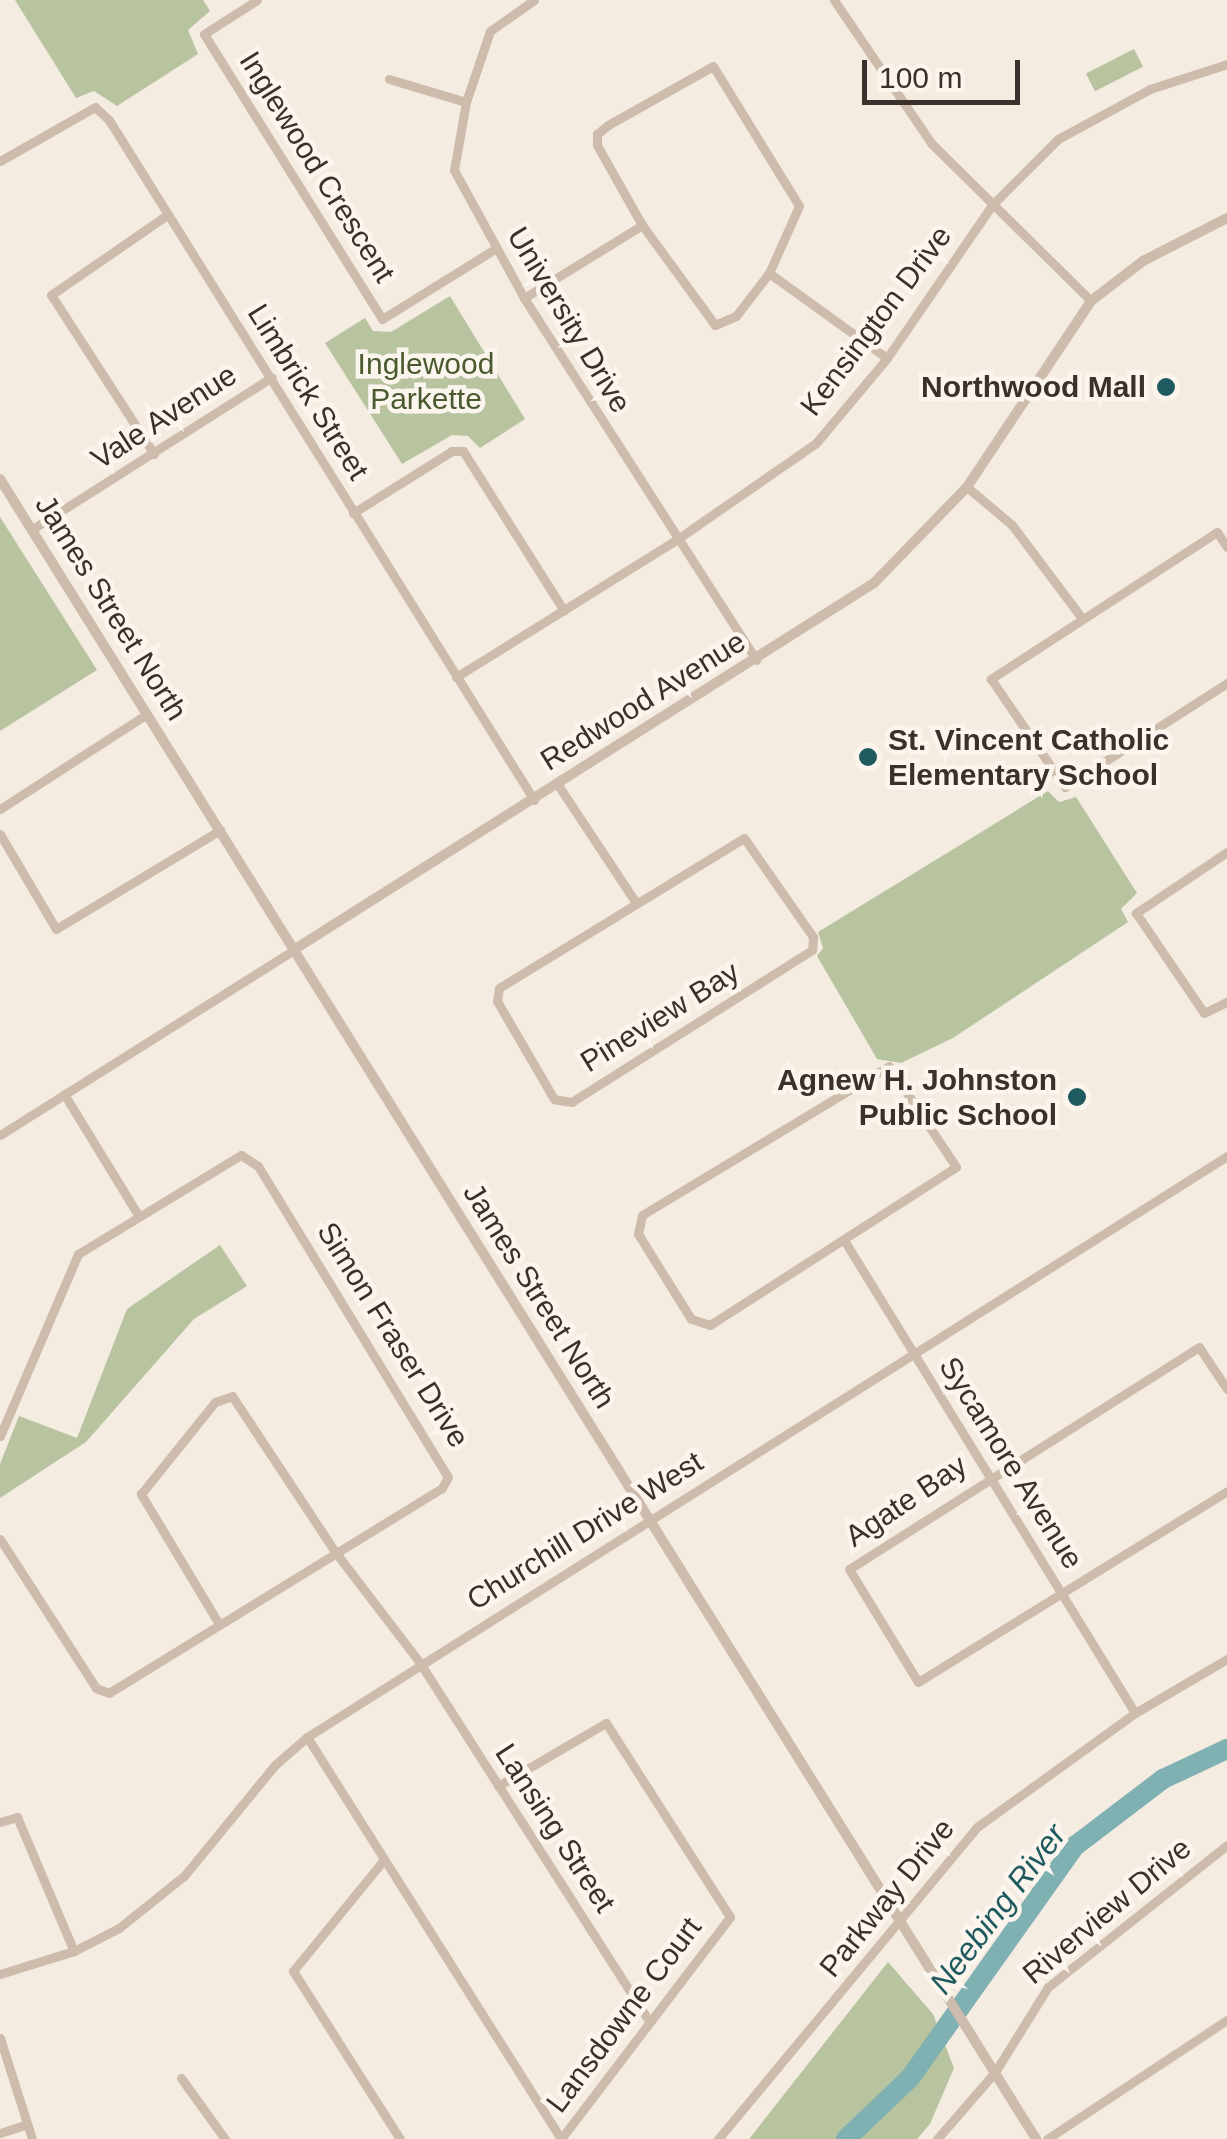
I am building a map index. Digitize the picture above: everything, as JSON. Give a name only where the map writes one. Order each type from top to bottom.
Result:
[{"type":"street","name":"Inglewood Crescent","points":[[257,0],[204,34],[382,319],[495,249]]},
{"type":"street","name":"University Drive","points":[[534,0],[490,31],[466,102],[454,170],[524,298],[756,660]]},
{"type":"street","points":[[834,0],[898,102],[992,204],[1092,301]]},
{"type":"street","name":"Kensington Drive","points":[[456,677],[676,540],[816,443],[887,358],[992,204],[1029,162],[1094,117],[1227,64]]},
{"type":"street","points":[[713,66],[799,206],[770,273],[736,316],[715,325],[642,225],[597,145],[597,134],[713,66]]},
{"type":"street","points":[[389,79],[466,102]]},
{"type":"street","name":"Limbrick Street","points":[[0,162],[95,106],[272,377],[534,800]]},
{"type":"street","points":[[154,454],[52,295],[168,216]]},
{"type":"street","name":"Redwood Avenue","points":[[0,1135],[874,583],[967,486],[1092,301],[1160,251],[1227,218]]},
{"type":"street","points":[[524,298],[642,225]]},
{"type":"street","points":[[770,273],[887,358]]},
{"type":"street","name":"Vale Avenue","points":[[31,530],[272,377]]},
{"type":"street","points":[[353,513],[452,451],[463,451],[564,611]]},
{"type":"street","name":"James Street North","points":[[0,480],[1036,2139]]},
{"type":"street","points":[[967,486],[1012,525],[1081,617]]},
{"type":"street","points":[[1227,546],[1217,532],[991,679],[1065,787],[1227,683]]},
{"type":"street","points":[[0,809],[148,714]]},
{"type":"street","points":[[558,784],[636,904]]},
{"type":"street","points":[[0,834],[56,930],[220,830]]},
{"type":"street","name":"Pineview Bay","points":[[744,838],[814,944],[738,997],[560,1103],[496,995],[636,904],[744,838]]},
{"type":"street","points":[[1227,852],[1136,913],[1204,1013],[1227,1002]]},
{"type":"street","points":[[889,1066],[956,1167],[844,1240],[699,1325],[638,1224],[642,1215],[889,1066]]},
{"type":"street","points":[[64,1094],[137,1214]]},
{"type":"street","name":"Churchill Drive West","points":[[0,1974],[74,1951],[161,1899],[275,1765],[307,1737],[1227,1156]]},
{"type":"street","name":"Simon Fraser Drive","points":[[0,1436],[72,1262],[137,1214],[230,1157],[252,1159],[445,1465],[442,1488],[218,1624],[122,1688],[100,1691],[0,1539]]},
{"type":"street","name":"Sycamore Avenue","points":[[844,1240],[992,1474],[1135,1713]]},
{"type":"street","points":[[992,1474],[1199,1347],[1227,1390]]},
{"type":"street","name":"Lansing Street","points":[[218,1624],[141,1494],[145,1481],[223,1397],[241,1403],[336,1553],[420,1664],[648,2020]]},
{"type":"street","name":"Agate Bay","points":[[992,1474],[848,1569],[918,1682],[1061,1592]]},
{"type":"street","points":[[1061,1592],[1227,1490]]},
{"type":"street","name":"Parkway Drive","points":[[718,2139],[977,1827],[1135,1713],[1227,1659]]},
{"type":"street","name":"Lansdowne Court","points":[[498,1786],[606,1723],[730,1918],[648,2020],[561,2139]]},
{"type":"street","points":[[307,1737],[382,1862],[561,2139]]},
{"type":"street","points":[[0,1822],[17,1817],[74,1951]]},
{"type":"street","name":"Riverview Drive","points":[[937,2139],[995,2072],[1048,1987],[1227,1845]]},
{"type":"street","points":[[382,1862],[293,1971],[400,2139]]},
{"type":"street","points":[[1047,2139],[1227,2020]]},
{"type":"street","points":[[0,2038],[32,2139]]},
{"type":"street","points":[[181,2078],[225,2139]]},
{"type":"street","points":[[0,2133],[25,2125]]},
{"type":"green space","points":[[15,0],[203,0],[210,11],[188,30],[198,54],[117,106],[94,91],[76,98]]},
{"type":"green space","points":[[1134,49],[1143,67],[1095,91],[1086,74]]},
{"type":"green space","name":"Inglewood Parkette","points":[[450,296],[525,419],[480,448],[468,436],[452,435],[402,464],[325,343],[365,318],[373,331],[391,332]]},
{"type":"green space","points":[[0,517],[97,670],[0,731]]},
{"type":"green space","points":[[1048,791],[1059,802],[1076,797],[1137,893],[1121,909],[1128,922],[953,1038],[901,1063],[877,1059],[817,956],[823,948],[818,932]]},
{"type":"green space","points":[[220,1245],[247,1286],[194,1319],[86,1442],[0,1498],[0,1464],[19,1416],[77,1438],[127,1309]]},
{"type":"green space","points":[[888,1962],[933,2014],[954,2068],[930,2124],[917,2139],[749,2139]]},
{"type":"waterway","name":"Neebing River","points":[[846,2139],[910,2078],[1075,1846],[1163,1779],[1227,1749]]},
{"type":"place","name":"Northwood Mall","points":[[1166,387]]},
{"type":"place","name":"St. Vincent Catholic Elementary School","points":[[868,757]]},
{"type":"place","name":"Agnew H. Johnston Public School","points":[[1077,1097]]}]
